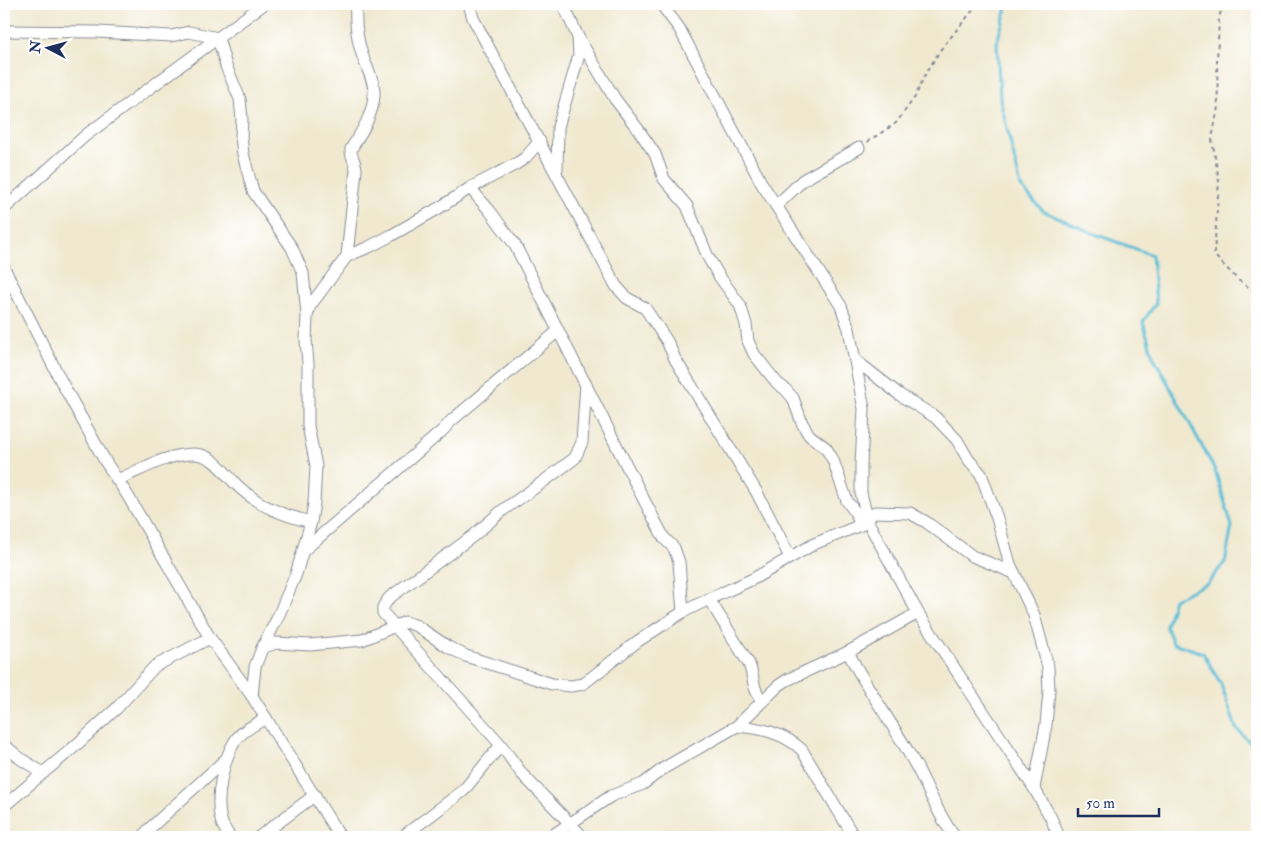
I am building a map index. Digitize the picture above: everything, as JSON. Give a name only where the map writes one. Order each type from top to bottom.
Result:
[{"type":"street","points":[[4,209],[86,135],[264,4]]},
{"type":"street","points":[[307,316],[310,306],[347,256],[356,170],[354,159],[350,152],[372,110],[375,93],[370,70],[362,54],[355,17],[356,4]]},
{"type":"street","points":[[469,4],[473,18],[616,286],[626,298],[645,308],[667,341],[675,359],[756,491],[790,558]]},
{"type":"street","points":[[563,4],[578,37],[615,99],[656,154],[664,179],[692,214],[708,257],[740,305],[746,324],[748,341],[754,354],[776,383],[785,389],[792,398],[810,436],[826,448],[833,460],[847,502],[864,523],[918,613],[1034,788],[1051,818],[1059,837]]},
{"type":"street","points":[[661,4],[678,28],[757,176],[841,306],[849,329],[864,409],[861,493],[864,523]]},
{"type":"street","points":[[4,30],[171,36],[189,32],[218,38]]},
{"type":"street","points":[[557,173],[556,148],[558,127],[579,54],[578,37]]},
{"type":"street","points":[[218,38],[226,66],[240,99],[243,154],[254,190],[292,248],[303,273],[307,316],[308,426],[316,466],[314,503],[304,550],[277,619],[262,648],[256,667],[252,696]]},
{"type":"street","points":[[347,256],[369,247],[440,208],[470,188],[516,164],[525,158],[540,141]]},
{"type":"street","points":[[776,206],[803,180],[859,148]]},
{"type":"street","points":[[470,188],[515,245],[664,538],[674,548],[679,562],[683,612]]},
{"type":"street","points":[[4,268],[105,461],[210,638],[252,696],[340,837]]},
{"type":"street","points":[[304,550],[442,431],[451,421],[558,331]]},
{"type":"street","points":[[855,360],[900,395],[935,417],[957,440],[968,459],[982,474],[1010,564],[1034,615],[1048,667],[1049,691],[1046,725],[1034,788]]},
{"type":"street","points":[[583,837],[522,774],[501,745],[383,614],[383,607],[389,598],[473,536],[503,510],[575,458],[582,442],[586,384]]},
{"type":"street","points":[[117,480],[174,456],[194,454],[206,456],[221,467],[234,482],[255,500],[282,514],[311,522]]},
{"type":"street","points":[[262,648],[276,643],[310,645],[362,640],[405,622],[417,626],[448,647],[466,656],[552,684],[571,686],[583,684],[638,641],[683,612],[753,579],[814,544],[864,523],[875,512],[910,513],[926,522],[972,556],[1014,573]]},
{"type":"street","points":[[709,599],[749,664],[752,671],[754,691],[762,701]]},
{"type":"street","points":[[550,837],[611,796],[643,784],[664,768],[737,726],[787,680],[848,652],[918,613]]},
{"type":"street","points":[[4,806],[117,708],[155,666],[210,638]]},
{"type":"street","points":[[848,652],[863,681],[912,759],[944,823],[955,837]]},
{"type":"street","points":[[230,837],[221,821],[219,796],[222,774],[235,741],[240,735],[266,718]]},
{"type":"street","points":[[737,726],[761,728],[795,744],[802,750],[854,837]]},
{"type":"street","points":[[4,745],[43,773]]},
{"type":"street","points":[[402,837],[463,791],[501,745]]},
{"type":"street","points":[[142,837],[228,758]]},
{"type":"street","points":[[259,837],[315,795]]},
{"type":"path","points":[[859,148],[896,123],[915,97],[926,73],[941,49],[978,4]]},
{"type":"path","points":[[1223,4],[1219,18],[1217,62],[1218,107],[1212,139],[1219,181],[1214,255],[1238,280],[1257,293]]},
{"type":"waterway","points":[[1008,4],[997,42],[1000,99],[1021,187],[1043,211],[1095,234],[1152,255],[1156,303],[1143,322],[1153,356],[1215,470],[1232,526],[1225,562],[1208,583],[1174,599],[1166,626],[1173,643],[1203,653],[1221,684],[1236,728],[1257,750]]}]
